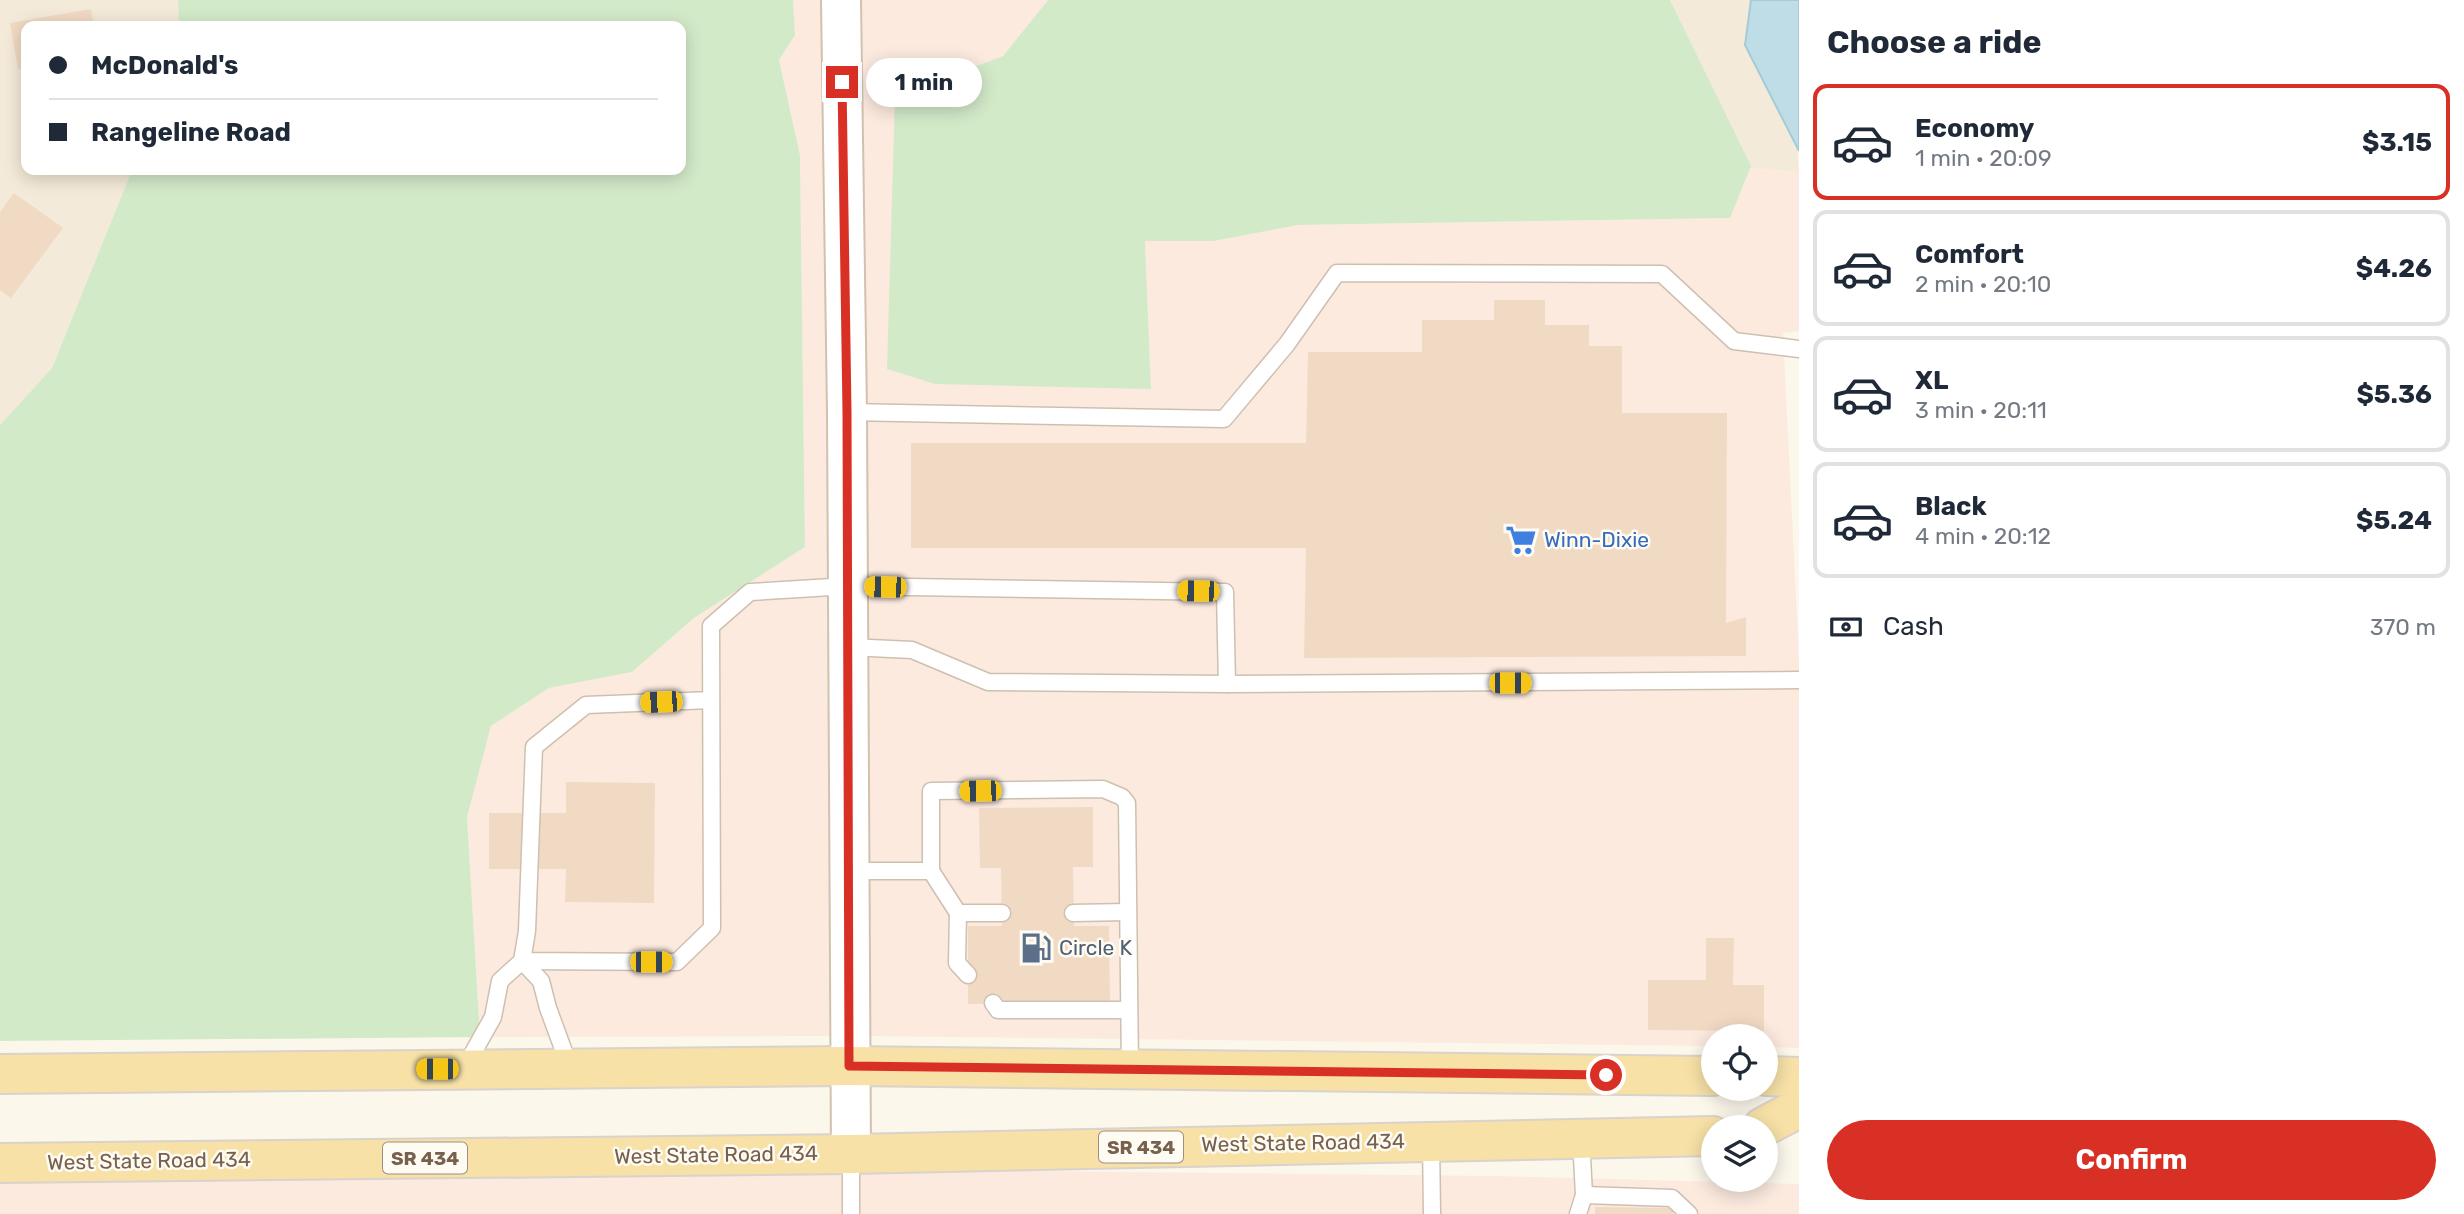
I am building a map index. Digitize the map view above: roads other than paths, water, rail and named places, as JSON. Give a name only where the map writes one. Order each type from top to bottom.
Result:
[{"type":"main road","points":[[0,1073],[849,1066],[1701,1076]]},
{"type":"main road","points":[[1778,1076],[1799,1077]]},
{"type":"main road","points":[[1778,1119],[1799,1108]]},
{"type":"main road","name":"SR 434","points":[[1431,1141],[1701,1136]]},
{"type":"main road","points":[[1778,1136],[1799,1137]]},
{"type":"main road","name":"West State Road 434","points":[[0,1163],[851,1154],[1431,1141]]},
{"type":"street","points":[[841,0],[847,412],[851,1154]]},
{"type":"lane","points":[[847,412],[1224,419],[1287,344],[1337,273],[1662,274],[1734,341],[1799,349]]},
{"type":"lane","points":[[522,961],[677,962],[712,928],[711,626],[750,592],[848,586],[1225,592],[1227,684]]},
{"type":"lane","points":[[849,647],[912,650],[988,682],[1227,684],[1799,680]]},
{"type":"lane","points":[[464,1069],[493,1017],[500,981],[522,961],[527,931],[534,747],[586,705],[711,700]]},
{"type":"lane","points":[[968,975],[957,964],[958,913],[931,871],[931,792],[1103,789],[1122,797],[1127,803],[1130,1069]]},
{"type":"lane","points":[[850,871],[931,871]]},
{"type":"lane","points":[[1073,913],[1128,912]]},
{"type":"lane","points":[[958,913],[1002,913]]},
{"type":"lane","points":[[522,961],[541,981],[570,1068]]},
{"type":"lane","points":[[1004,1006],[1129,1010]]},
{"type":"lane","points":[[1578,1214],[1584,1195],[1581,1138]]},
{"type":"lane","points":[[1431,1141],[1432,1214]]},
{"type":"lane","points":[[851,1154],[851,1214]]},
{"type":"lane","points":[[1584,1195],[1672,1198],[1689,1214]]},
{"type":"water","points":[[1751,0],[1799,0],[1799,151],[1745,45]]},
{"type":"place","name":"Winn-Dixie","points":[[1521,540]]},
{"type":"place","name":"Circle K","points":[[1036,948]]}]
